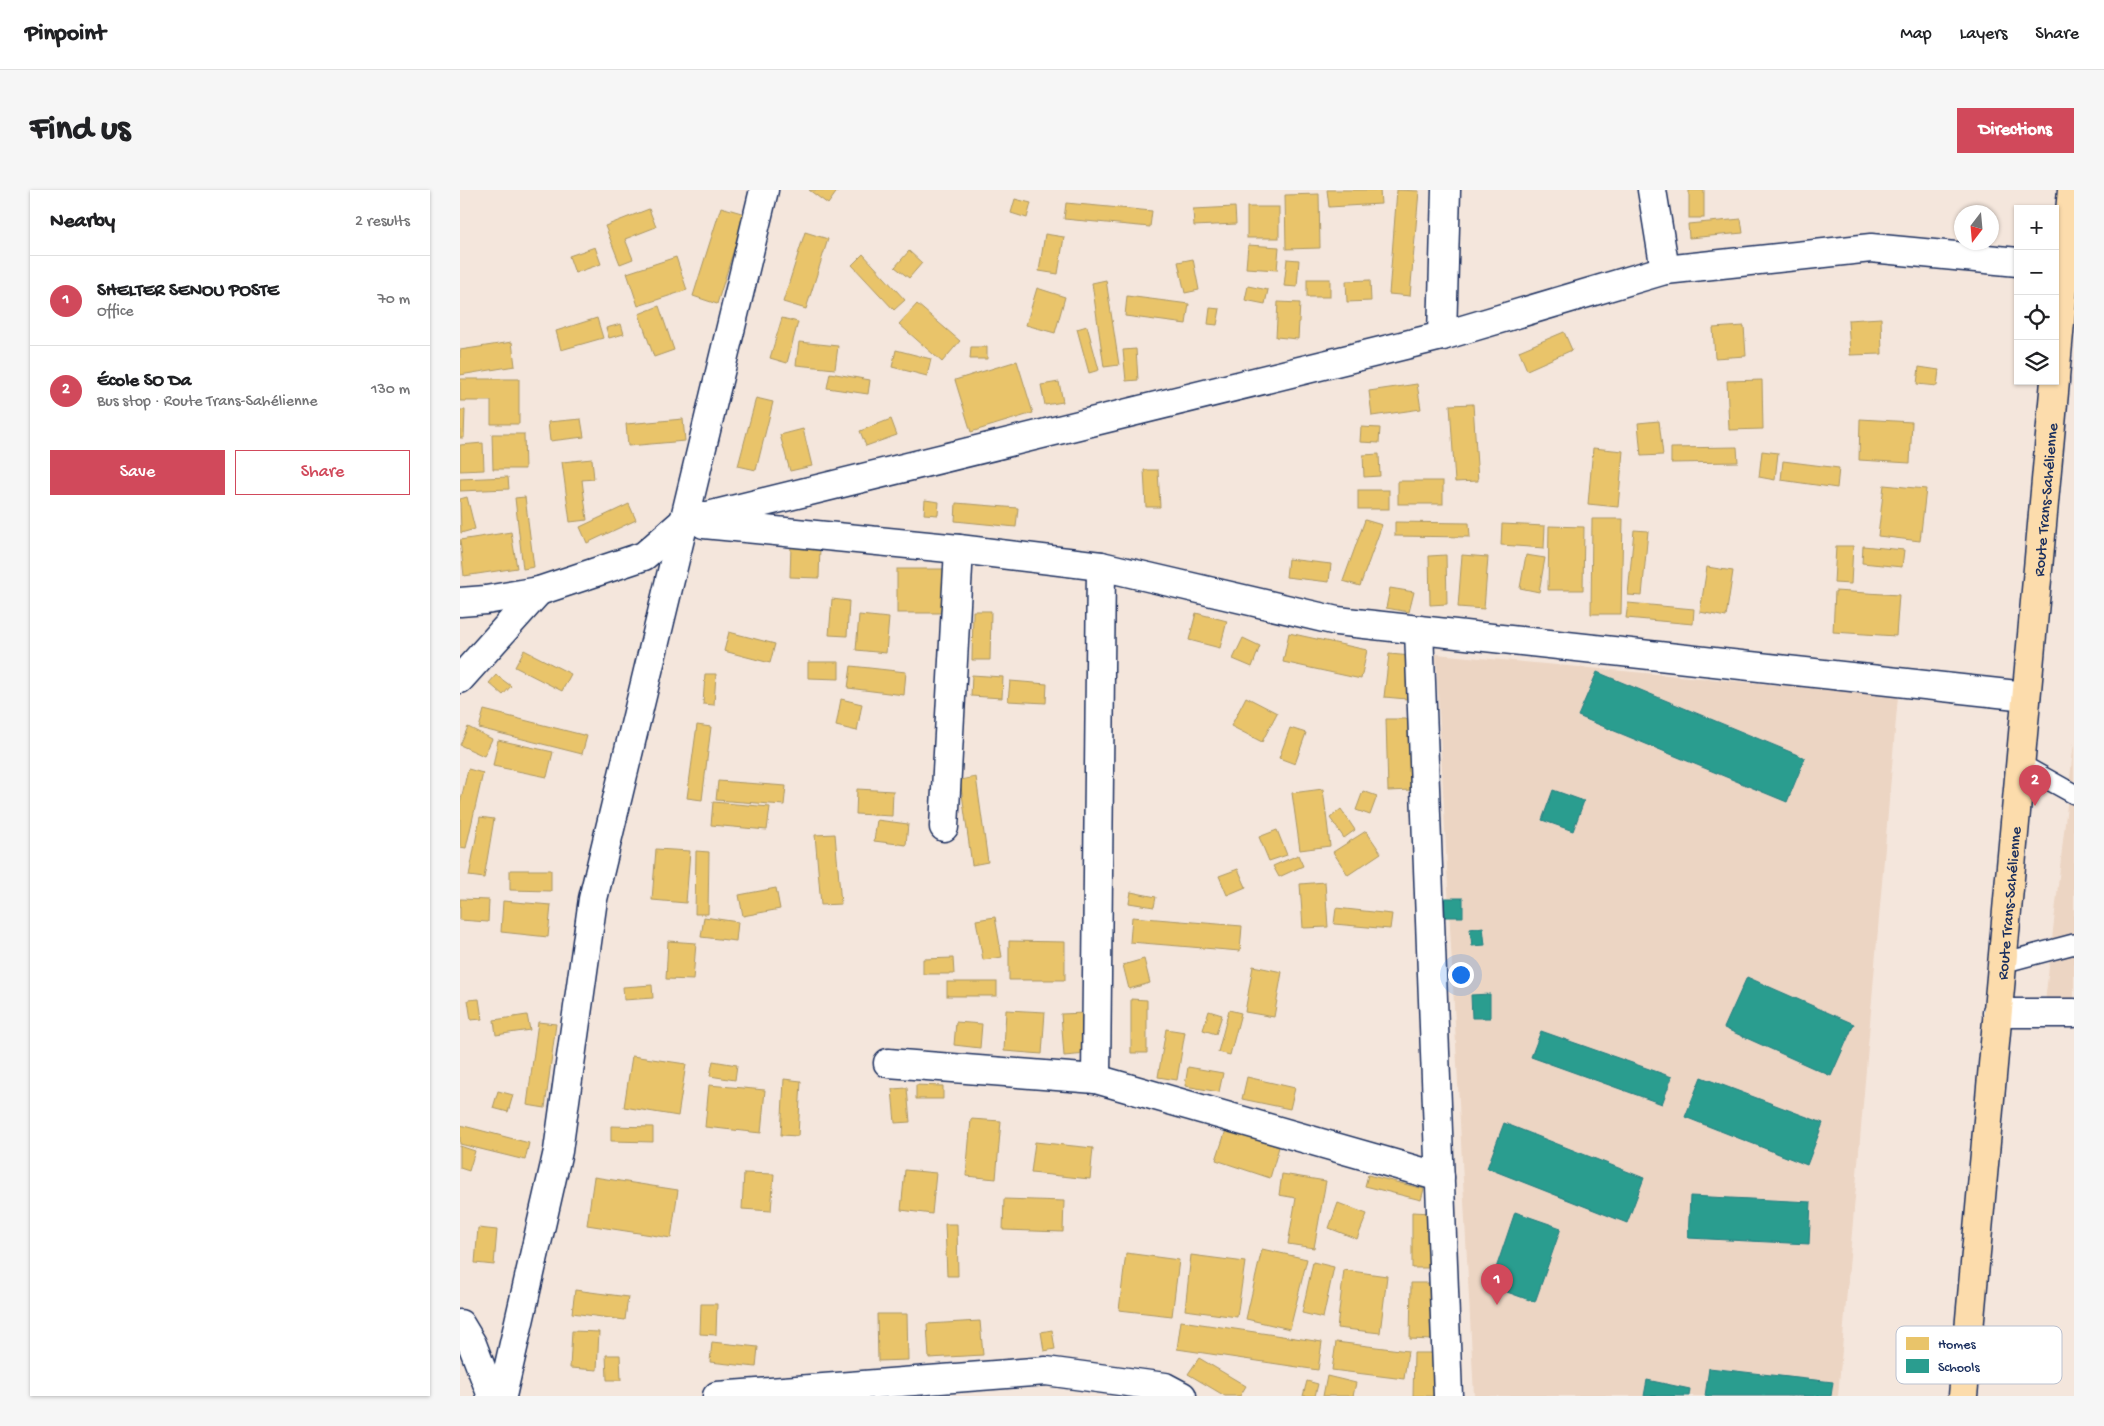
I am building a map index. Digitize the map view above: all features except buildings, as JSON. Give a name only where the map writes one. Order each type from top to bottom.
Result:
[{"type":"highway","points":[[2057,340],[2060,262],[2072,190]]},
{"type":"highway","name":"Route Trans-Sahélienne","points":[[1969,1326],[2055,385]]},
{"type":"street","points":[[502,1396],[558,1151],[593,899],[764,190]]},
{"type":"street","points":[[1442,336],[1446,190]]},
{"type":"street","points":[[1652,190],[1665,270]]},
{"type":"street","points":[[460,602],[486,600],[539,591],[644,556],[683,522],[1442,336],[1665,270],[1871,248],[2014,262]]},
{"type":"street","points":[[683,522],[959,549],[1101,566],[1337,621],[2026,696]]},
{"type":"street","points":[[944,827],[959,549]]},
{"type":"street","points":[[1096,1079],[1101,566]]},
{"type":"street","points":[[460,679],[539,591]]},
{"type":"street","points":[[1419,630],[1448,1396]]},
{"type":"street","points":[[1998,1013],[2074,1013]]},
{"type":"street","points":[[888,1063],[1096,1079],[1440,1177]]},
{"type":"street","points":[[460,1324],[472,1344],[492,1396]]},
{"type":"street","points":[[717,1396],[1046,1371],[1165,1387],[1182,1396]]},
{"type":"lane","points":[[2020,764],[2074,794]]},
{"type":"lane","points":[[2002,963],[2074,944]]},
{"type":"shaded area","points":[[1436,654],[1898,696],[1838,1396],[1474,1396]]},
{"type":"shaded area","points":[[2074,742],[2074,1003],[2045,1002]]},
{"type":"place","name":"École SO Da","points":[[2035,806]]},
{"type":"place","name":"SHELTER SENOU POSTE","points":[[1497,1305]]}]
